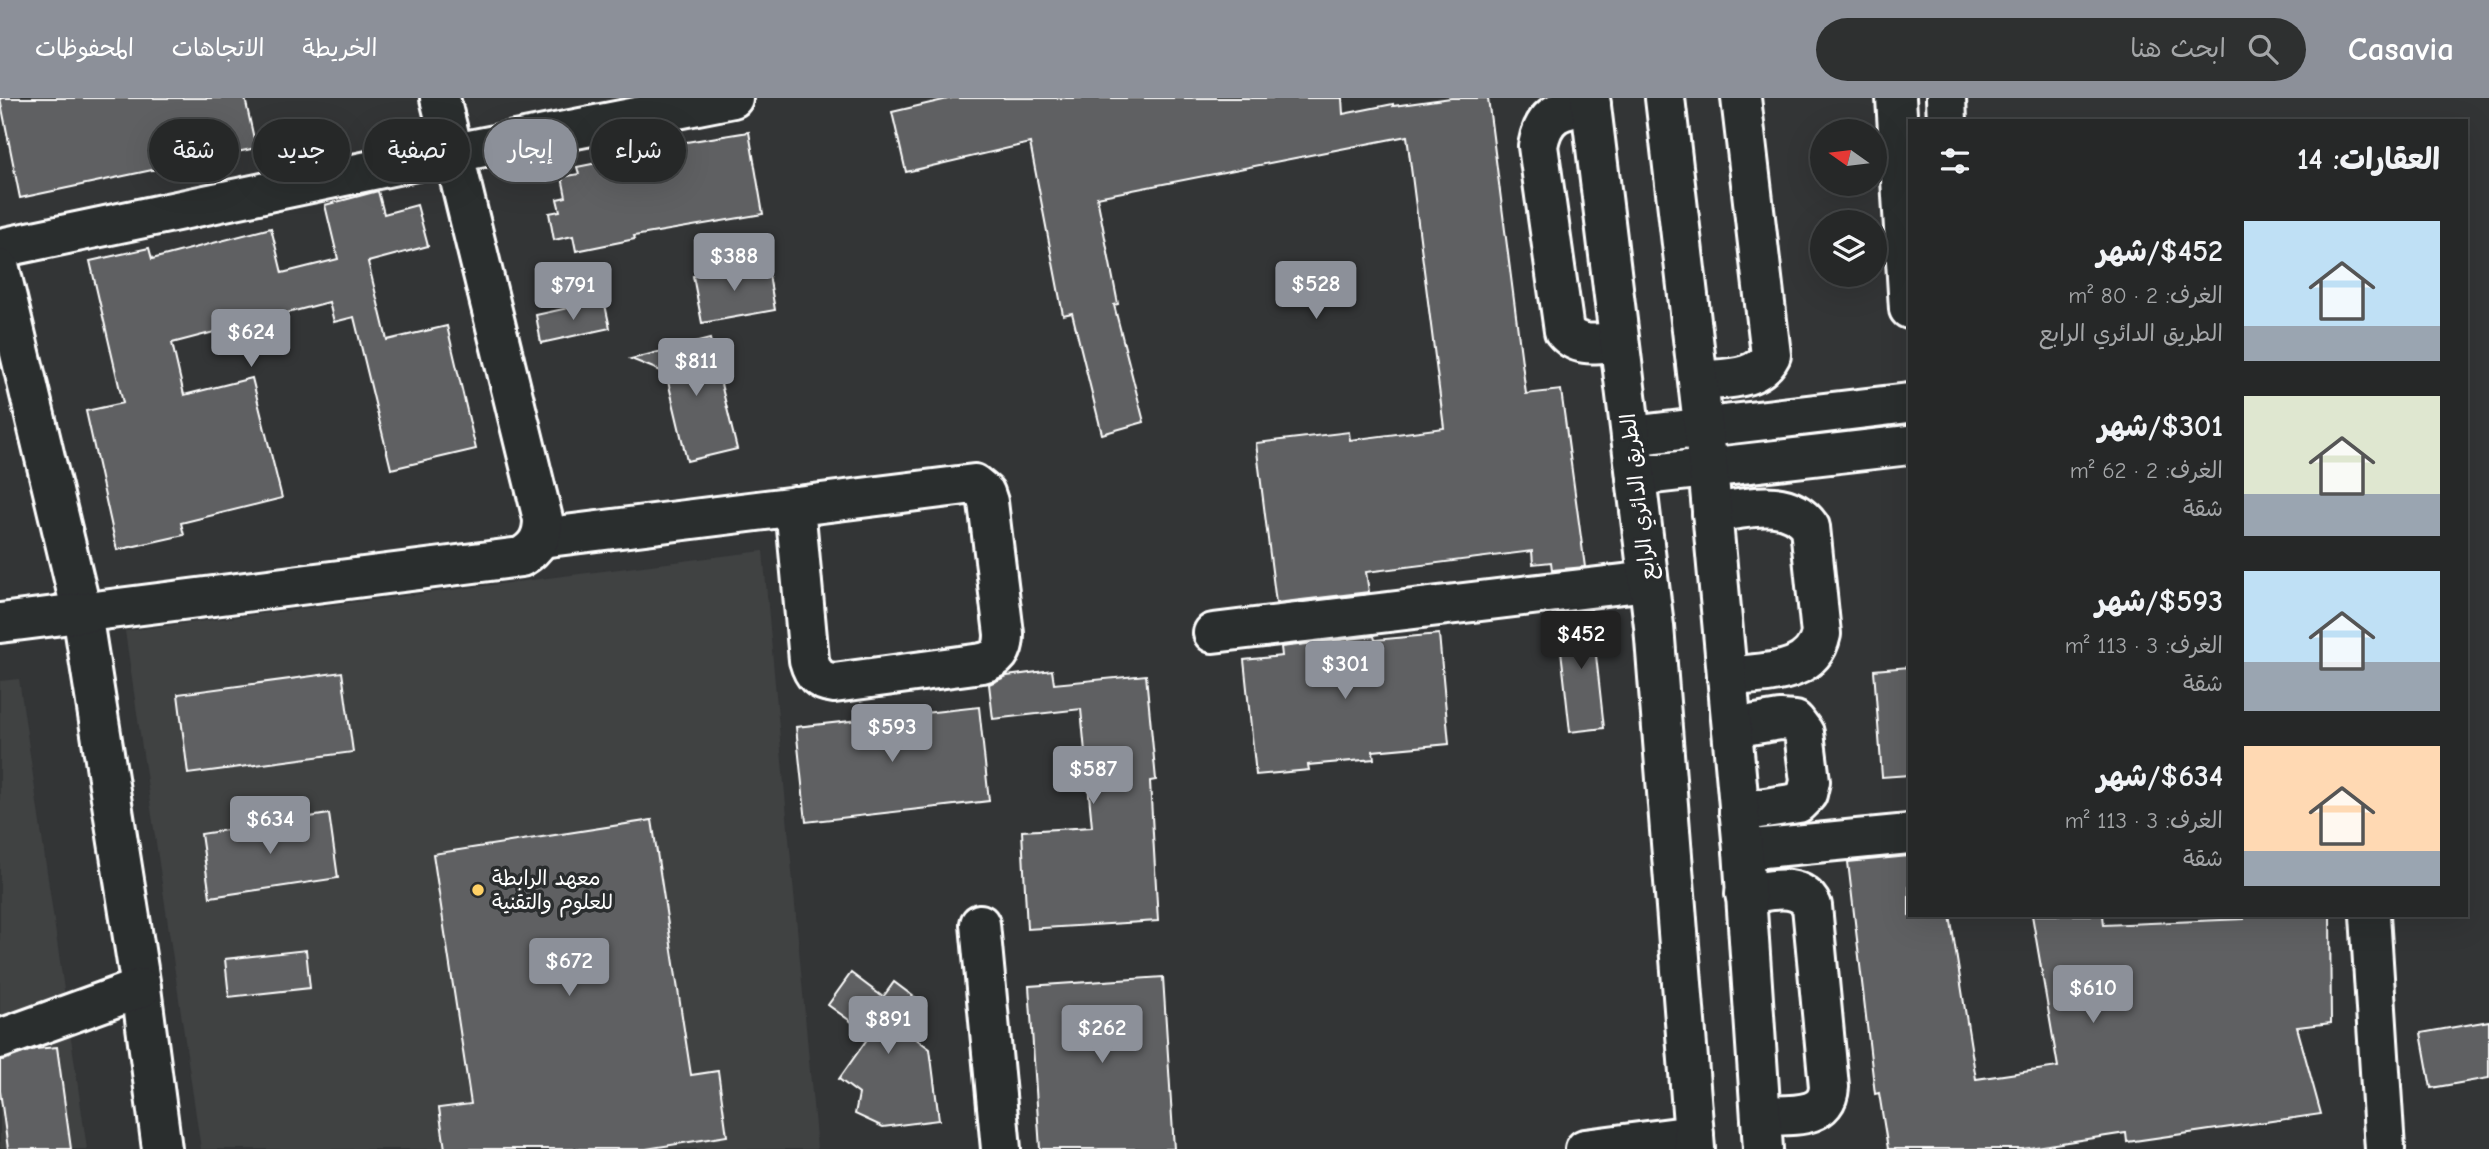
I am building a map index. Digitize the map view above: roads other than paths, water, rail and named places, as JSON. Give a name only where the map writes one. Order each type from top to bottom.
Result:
[{"type":"street","points":[[440,98],[445,119]]},
{"type":"street","points":[[470,150],[733,98]]},
{"type":"street","points":[[1665,98],[1708,467],[1739,812],[1762,1133],[1814,1112],[1825,1104],[1829,1087],[1812,906],[1808,898],[1793,889],[1745,894]]},
{"type":"street","points":[[1699,381],[1752,374],[1761,369],[1770,355],[1741,98]]},
{"type":"street","points":[[1896,98],[1904,140],[1908,275]]},
{"type":"street","points":[[1945,98],[1947,119]]},
{"type":"street","points":[[1591,102],[1556,113],[1547,121],[1538,146],[1564,331],[1571,338],[1588,344],[1619,341]]},
{"type":"street","name":"الطريق الدائري الرابع","points":[[1591,102],[1648,581],[1668,786],[1695,1142]]},
{"type":"street","points":[[0,248],[364,172]]},
{"type":"street","points":[[0,623],[521,557],[536,546],[541,538],[543,519],[461,182]]},
{"type":"street","points":[[0,269],[82,613],[141,988],[162,1149]]},
{"type":"street","points":[[1631,436],[1908,403]]},
{"type":"street","points":[[1636,476],[1908,445]]},
{"type":"street","points":[[541,538],[965,484],[980,487],[988,502],[1004,634],[1000,655],[992,661],[982,663],[834,683],[817,677],[811,670],[809,660],[795,506]]},
{"type":"street","points":[[1712,513],[1782,506],[1803,518],[1810,527],[1821,634],[1818,646],[1804,663],[1793,668],[1727,677]]},
{"type":"street","points":[[1213,633],[1648,581]]},
{"type":"street","points":[[1731,728],[1780,720],[1795,722],[1804,733],[1810,781],[1807,794],[1798,803],[1739,812]]},
{"type":"street","points":[[1742,850],[1908,834]]},
{"type":"street","points":[[2370,917],[2385,1149]]},
{"type":"street","points":[[980,924],[1001,1149]]},
{"type":"street","points":[[0,1039],[141,988]]},
{"type":"street","points":[[1585,1149],[1695,1142]]},
{"type":"place","name":"معهد الرابطة للعلوم والتقنية","points":[[478,890]]}]
